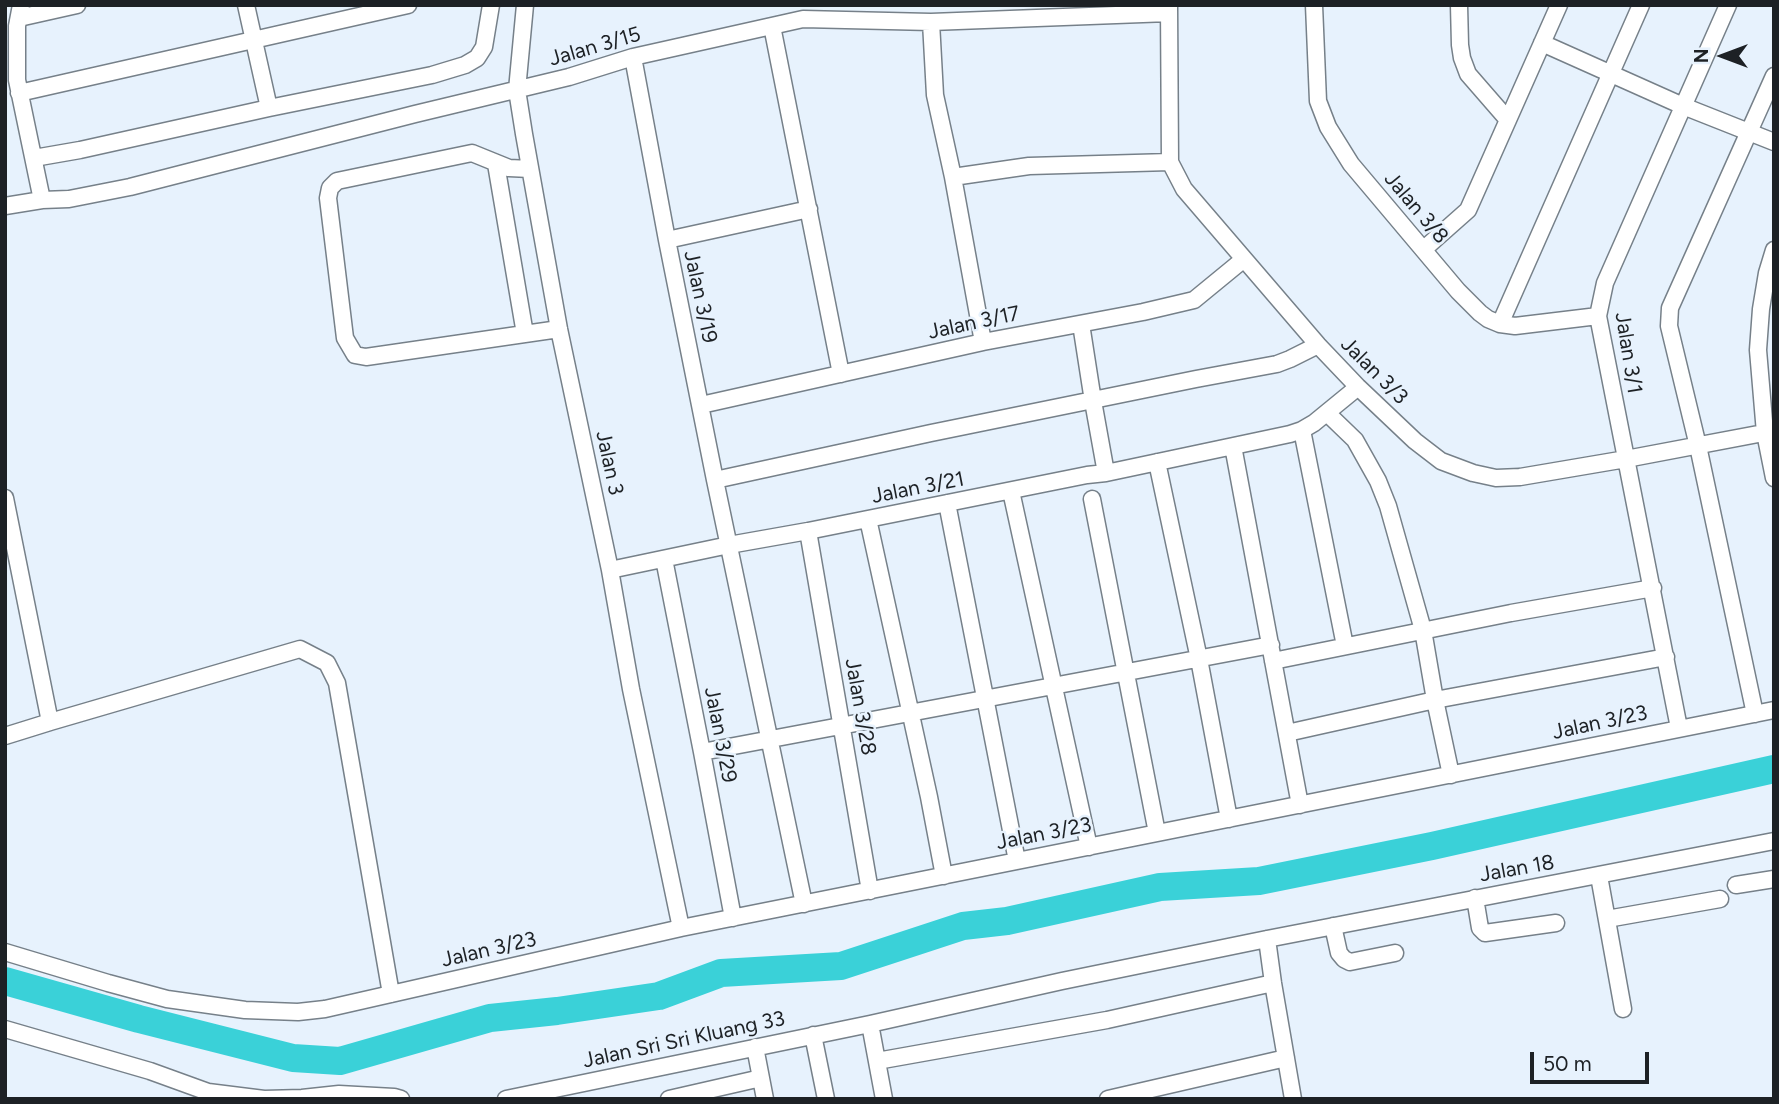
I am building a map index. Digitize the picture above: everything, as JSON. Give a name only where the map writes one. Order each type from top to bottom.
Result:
[{"type":"street","points":[[42,200],[17,80],[17,26],[20,12],[77,5]]},
{"type":"street","points":[[246,5],[269,108]]},
{"type":"street","points":[[34,158],[94,148],[269,108],[432,75],[465,65],[477,58],[484,47],[491,5]]},
{"type":"street","name":"Jalan 3","points":[[525,5],[517,90],[530,169],[559,329],[681,928]]},
{"type":"street","name":"Jalan 3/8","points":[[1314,5],[1318,101],[1328,127],[1351,164],[1458,290],[1480,313],[1500,324]]},
{"type":"street","points":[[1459,5],[1460,45],[1468,74],[1508,120]]},
{"type":"street","points":[[1424,248],[1468,210],[1559,5]]},
{"type":"street","points":[[1598,316],[1515,326],[1500,324],[1641,5]]},
{"type":"street","name":"Jalan 3/1","points":[[1679,728],[1598,316],[1605,283],[1728,5]]},
{"type":"street","points":[[19,93],[404,6]]},
{"type":"street","name":"Jalan 3/15","points":[[5,206],[69,199],[130,187],[569,77],[633,57],[803,19],[931,22],[1169,9]]},
{"type":"street","name":"Jalan 3/3","points":[[1169,9],[1170,162],[1184,189],[1357,387],[1432,454],[1473,473],[1496,478],[1520,477],[1769,432]]},
{"type":"street","points":[[931,22],[935,94],[984,342]]},
{"type":"street","points":[[772,26],[841,373]]},
{"type":"street","points":[[1542,43],[1683,106],[1774,142]]},
{"type":"street","name":"Jalan 3/19","points":[[633,57],[715,480],[804,904]]},
{"type":"street","points":[[1755,714],[1670,326],[1670,308],[1774,76]]},
{"type":"street","points":[[530,169],[509,168],[472,153],[337,181],[330,188],[328,198],[345,338],[355,355],[366,357],[559,329]]},
{"type":"street","points":[[953,177],[1029,166],[1170,162]]},
{"type":"street","points":[[496,164],[524,334]]},
{"type":"street","points":[[667,240],[809,209]]},
{"type":"street","points":[[1774,250],[1763,297],[1758,350],[1774,478]]},
{"type":"street","name":"Jalan 3/17","points":[[701,405],[984,342],[1194,300],[1244,260]]},
{"type":"street","points":[[1081,324],[1106,473]]},
{"type":"street","points":[[715,480],[931,433],[1277,365],[1318,345]]},
{"type":"street","name":"Jalan 3/21","points":[[610,570],[1290,435],[1327,413],[1357,387]]},
{"type":"street","points":[[1327,413],[1355,440],[1378,481],[1388,506],[1423,630],[1451,775]]},
{"type":"street","points":[[1302,430],[1345,646]]},
{"type":"street","points":[[1233,446],[1300,805]]},
{"type":"street","points":[[1157,462],[1199,659],[1229,819]]},
{"type":"street","points":[[1011,491],[1089,847]]},
{"type":"street","points":[[5,498],[50,722]]},
{"type":"street","points":[[1092,499],[1157,833]]},
{"type":"street","points":[[947,503],[1017,861]]},
{"type":"street","points":[[869,519],[944,876]]},
{"type":"street","name":"Jalan 3/28","points":[[808,531],[870,891]]},
{"type":"street","name":"Jalan 3/29","points":[[664,559],[733,918]]},
{"type":"street","points":[[702,752],[1199,659],[1345,646],[1653,588]]},
{"type":"street","points":[[5,736],[300,649],[327,663],[337,683],[390,994]]},
{"type":"street","points":[[1287,733],[1435,700],[1666,657]]},
{"type":"street","name":"Jalan 3/23","points":[[5,952],[167,999],[245,1010],[298,1012],[325,1009],[681,928],[1774,710]]},
{"type":"street","name":"Jalan 18","points":[[1267,939],[1774,841]]},
{"type":"street","points":[[1599,876],[1623,1009]]},
{"type":"street","points":[[1736,885],[1774,879]]},
{"type":"street","points":[[1475,898],[1480,928],[1485,933],[1556,923]]},
{"type":"street","points":[[1606,919],[1720,899]]},
{"type":"street","points":[[1333,926],[1343,960],[1350,962],[1395,953]]},
{"type":"street","points":[[1267,939],[1293,1099]]},
{"type":"street","name":"Jalan Sri Sri Kluang 33","points":[[506,1099],[536,1095],[1267,939]]},
{"type":"street","points":[[877,1060],[1107,1020],[1273,983]]},
{"type":"street","points":[[870,1024],[884,1099]]},
{"type":"street","points":[[5,1029],[150,1071],[208,1092],[264,1098],[339,1094],[401,1099]]},
{"type":"street","points":[[813,1035],[826,1099]]},
{"type":"street","points":[[755,1047],[765,1099]]},
{"type":"street","points":[[1108,1099],[1286,1058]]},
{"type":"street","points":[[669,1099],[712,1094],[761,1078]]},
{"type":"waterway","points":[[5,981],[293,1058],[340,1061],[490,1018],[659,996],[721,973],[841,966],[963,926],[1007,921],[1160,887],[1259,881],[1432,846],[1774,769]]}]
